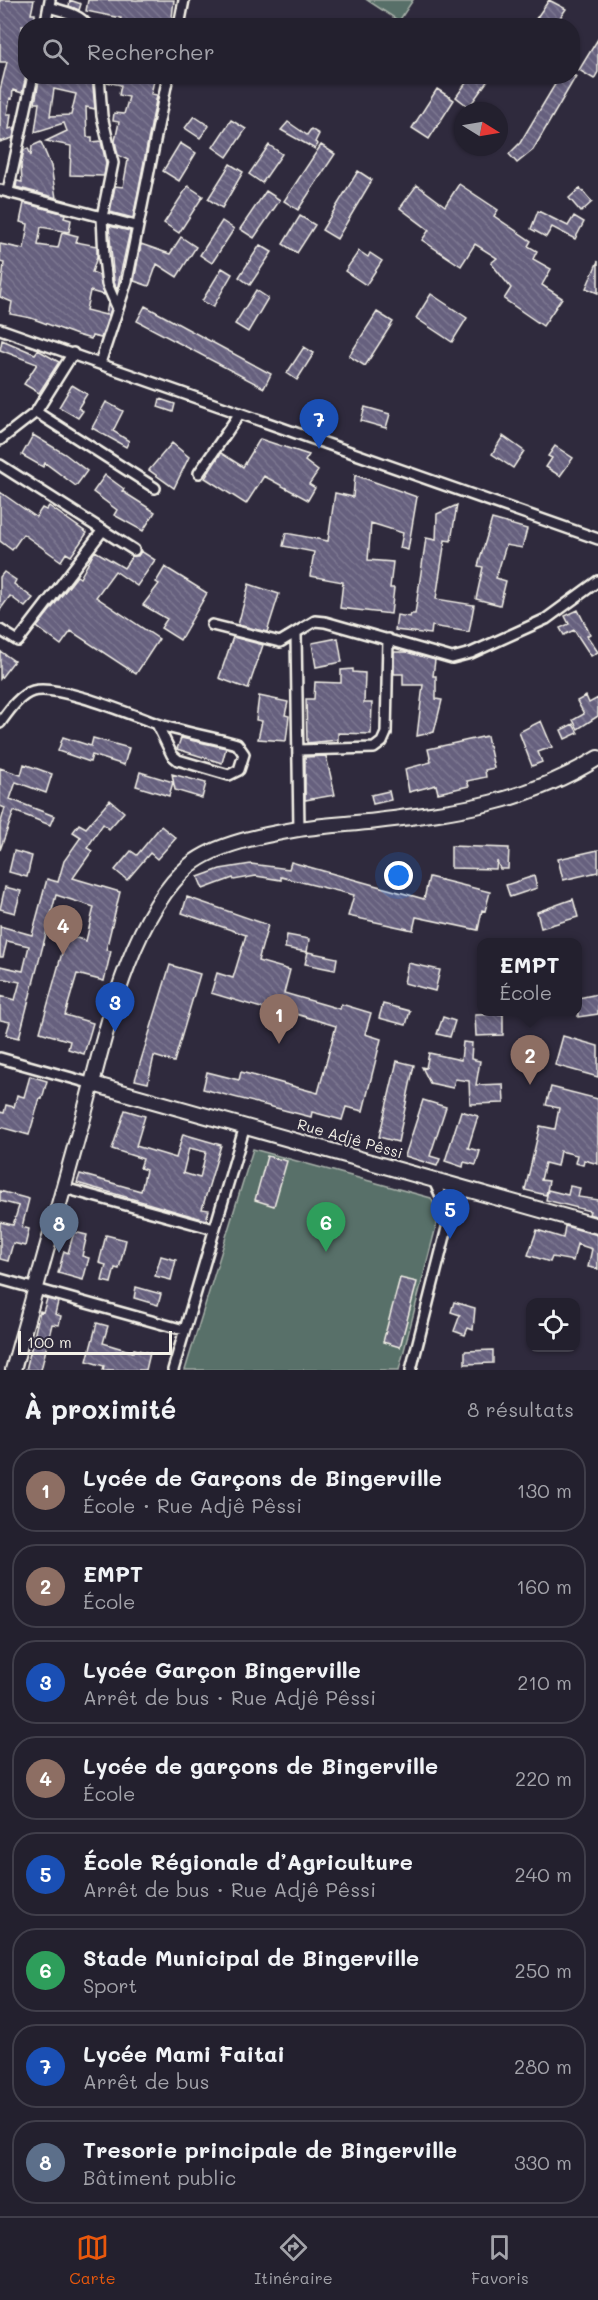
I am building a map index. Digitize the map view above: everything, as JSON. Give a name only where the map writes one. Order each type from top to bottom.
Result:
[{"type":"main road","points":[[13,1370],[93,1084],[137,942],[158,903],[188,867],[208,852],[234,843],[299,829],[376,821],[502,802],[537,791],[598,758]]},
{"type":"main road","name":"Rue Adjê Pêssi","points":[[93,1084],[598,1226]]},
{"type":"street","points":[[181,18],[184,0]]},
{"type":"street","points":[[49,4],[79,18]]},
{"type":"street","points":[[31,84],[4,190],[136,226]]},
{"type":"street","points":[[100,84],[102,116],[113,163],[102,217],[107,284],[118,309]]},
{"type":"street","points":[[100,363],[127,281],[136,226],[166,84]]},
{"type":"street","points":[[0,329],[598,539]]},
{"type":"street","points":[[0,440],[36,412],[73,353]]},
{"type":"street","points":[[36,412],[155,488]]},
{"type":"street","points":[[199,473],[240,413]]},
{"type":"street","points":[[0,465],[134,550]]},
{"type":"street","points":[[0,630],[18,641],[103,530]]},
{"type":"street","points":[[212,625],[280,642],[315,621],[388,639],[447,657],[461,657],[546,619],[598,581]]},
{"type":"street","points":[[296,634],[299,829]]},
{"type":"street","points":[[298,750],[374,748],[382,742],[386,733],[388,639]]},
{"type":"street","points":[[0,723],[20,699],[30,692],[40,690],[132,713],[157,724],[237,744],[244,754],[239,770],[229,775],[178,760],[172,755],[157,724]]},
{"type":"street","points":[[0,1058],[93,1084]]},
{"type":"street","points":[[173,1370],[245,1126]]},
{"type":"street","points":[[434,1181],[450,1216]]},
{"type":"street","points":[[64,1188],[214,1229]]},
{"type":"street","points":[[411,1370],[450,1216],[466,1190]]},
{"type":"street","points":[[0,1279],[184,1330]]},
{"type":"green space","points":[[367,0],[413,0],[401,18],[394,18]]},
{"type":"green space","points":[[253,1149],[431,1198],[439,1215],[399,1370],[185,1370]]},
{"type":"building","points":[[0,0],[34,0],[31,14],[35,14],[35,18],[18,18],[18,84],[24,84],[22,93],[13,90],[12,99],[10,98],[7,114],[11,114],[9,129],[15,127],[13,138],[0,142],[0,90],[7,62],[0,62]]},
{"type":"building","points":[[70,0],[81,4],[79,10],[69,6]]},
{"type":"building","points":[[88,0],[174,0],[172,18],[121,18],[86,11]]},
{"type":"building","points":[[549,0],[566,9],[560,18],[537,18]]},
{"type":"building","points":[[598,39],[598,72],[594,79],[580,68]]},
{"type":"building","points":[[38,84],[93,84],[95,109],[86,107],[87,137],[92,137],[92,142],[101,141],[106,163],[104,176],[70,175],[71,146],[46,141],[67,131],[64,123],[35,132],[39,103],[35,103]],"holes":[[[54,89],[76,94],[71,115],[50,116]]]},
{"type":"building","points":[[116,84],[153,84],[151,94],[157,95],[133,218],[110,212],[115,186],[123,187],[128,160],[118,155],[115,141],[119,122],[113,121],[114,113],[124,114],[129,97],[119,95],[121,85]]},
{"type":"building","points":[[465,84],[485,84],[473,102],[462,102],[456,97]]},
{"type":"building","points":[[555,84],[571,84],[533,150],[517,163],[509,154],[520,143]]},
{"type":"building","points":[[437,89],[454,100],[429,139],[412,128]]},
{"type":"building","points":[[194,116],[209,126],[200,138],[185,128]]},
{"type":"building","points":[[231,120],[246,129],[227,157],[213,147]]},
{"type":"building","points":[[288,122],[307,135],[311,129],[319,134],[315,142],[318,144],[315,149],[281,130]]},
{"type":"building","points":[[41,142],[51,166],[56,198],[16,187],[17,181],[22,182],[21,165],[24,150],[28,148],[31,156],[32,146]]},
{"type":"building","points":[[180,143],[196,153],[179,181],[163,171]]},
{"type":"building","points":[[269,145],[282,154],[262,183],[249,174]]},
{"type":"building","points":[[321,145],[335,154],[298,210],[284,201]]},
{"type":"building","points":[[230,164],[243,172],[222,208],[208,199]]},
{"type":"building","points":[[358,171],[372,180],[337,239],[322,230]]},
{"type":"building","points":[[459,184],[498,210],[494,216],[531,241],[528,246],[537,251],[533,259],[551,269],[542,285],[562,298],[543,326],[504,299],[511,288],[491,263],[497,258],[475,244],[461,266],[422,240],[429,230],[400,208],[417,185],[445,206]]},
{"type":"building","points":[[188,186],[203,196],[179,233],[164,223]]},
{"type":"building","points":[[580,188],[592,202],[581,212],[569,198]]},
{"type":"building","points":[[266,191],[280,200],[254,238],[240,229]]},
{"type":"building","points":[[24,203],[65,214],[64,218],[71,220],[69,232],[41,227],[38,245],[58,248],[62,232],[78,236],[76,242],[97,246],[97,257],[92,272],[99,275],[104,295],[90,291],[86,310],[106,315],[108,303],[111,309],[101,338],[92,336],[91,339],[31,318],[10,314],[12,302],[0,297],[4,263],[0,262],[0,244],[24,249],[28,224],[20,222]]},
{"type":"building","points":[[538,211],[568,226],[574,216],[584,222],[575,239],[552,227],[546,237],[531,229]]},
{"type":"building","points":[[300,216],[315,225],[297,253],[283,244]]},
{"type":"building","points":[[222,221],[234,229],[212,263],[200,255]]},
{"type":"building","points":[[109,226],[130,231],[117,290],[114,282]]},
{"type":"building","points":[[181,237],[196,247],[177,277],[157,264],[149,286],[134,281],[141,244],[170,254]]},
{"type":"building","points":[[260,245],[272,252],[250,285],[239,277]]},
{"type":"building","points":[[359,251],[368,257],[370,253],[382,261],[366,285],[345,271]]},
{"type":"building","points":[[598,261],[598,293],[586,288]]},
{"type":"building","points":[[222,268],[232,274],[213,307],[202,301]]},
{"type":"building","points":[[256,290],[268,298],[248,332],[235,324]]},
{"type":"building","points":[[431,294],[467,318],[452,342],[416,318]]},
{"type":"building","points":[[145,306],[271,374],[264,388],[137,321]]},
{"type":"building","points":[[377,312],[393,322],[365,366],[349,356]]},
{"type":"building","points":[[2,340],[35,354],[38,350],[59,362],[39,393],[24,384],[37,364],[0,350]]},
{"type":"building","points":[[304,347],[314,353],[297,380],[287,373]]},
{"type":"building","points":[[72,385],[87,394],[78,408],[83,411],[78,418],[59,407]]},
{"type":"building","points":[[160,399],[175,404],[173,412],[158,407]]},
{"type":"building","points":[[106,402],[123,411],[113,431],[129,441],[126,447],[92,428]]},
{"type":"building","points":[[365,407],[390,414],[386,428],[361,421]]},
{"type":"building","points":[[33,435],[65,454],[87,471],[76,486],[45,463],[43,467],[22,455]]},
{"type":"building","points":[[503,436],[524,451],[513,468],[492,454]]},
{"type":"building","points":[[260,439],[309,455],[305,461],[318,471],[309,484],[315,488],[308,500],[264,476],[246,504],[205,478],[221,453],[243,467]]},
{"type":"building","points":[[172,443],[189,457],[174,488],[149,470]]},
{"type":"building","points":[[555,446],[573,458],[560,476],[546,467],[552,458],[548,456]]},
{"type":"building","points":[[105,475],[124,489],[122,491],[155,512],[143,531],[114,515],[117,510],[93,492]]},
{"type":"building","points":[[355,475],[417,497],[408,550],[400,548],[403,533],[371,523],[368,560],[393,562],[390,588],[394,588],[391,614],[340,608],[343,582],[310,576],[314,552],[283,546],[286,533],[328,541],[335,493],[353,497]]},
{"type":"building","points":[[0,492],[36,517],[42,508],[46,510],[49,506],[87,533],[71,556],[66,553],[61,561],[23,534],[12,550],[0,541]]},
{"type":"building","points":[[457,505],[451,541],[445,540],[436,599],[474,605],[469,632],[432,626],[431,634],[395,630],[397,615],[410,617],[411,614],[415,614],[426,538],[436,540],[437,514]]},
{"type":"building","points":[[492,519],[527,529],[522,548],[506,545],[496,578],[506,581],[500,605],[476,599],[483,567],[478,566]]},
{"type":"building","points":[[95,551],[124,568],[132,556],[138,556],[141,551],[155,560],[137,586],[115,571],[96,597],[159,639],[136,674],[71,631],[61,645],[37,627],[77,576],[80,578]]},
{"type":"building","points":[[165,567],[207,593],[180,640],[161,628],[167,619],[143,605],[159,584],[156,582]]},
{"type":"building","points":[[4,572],[16,580],[14,584],[33,598],[25,607],[10,596],[0,610],[0,577]]},
{"type":"building","points":[[249,584],[279,594],[267,632],[238,625]]},
{"type":"building","points":[[578,610],[590,634],[587,636],[598,652],[591,656],[574,630],[564,635],[560,628],[569,624],[565,616]]},
{"type":"building","points":[[233,637],[263,645],[248,689],[219,678]]},
{"type":"building","points":[[338,638],[342,662],[316,667],[312,643]]},
{"type":"building","points":[[0,651],[14,661],[0,679]]},
{"type":"building","points":[[394,652],[406,652],[435,660],[433,676],[436,676],[436,699],[442,700],[434,732],[417,736],[423,685],[403,685],[403,674],[394,674]]},
{"type":"building","points":[[353,669],[353,672],[365,673],[364,703],[372,703],[371,734],[338,733],[338,740],[307,743],[306,699],[314,699],[315,682],[341,683],[341,670]]},
{"type":"building","points":[[259,696],[288,702],[285,715],[289,716],[286,741],[258,739],[262,721],[256,720]]},
{"type":"building","points":[[586,696],[589,703],[598,698],[598,716],[578,729],[573,720],[584,714],[577,701]]},
{"type":"building","points":[[541,721],[552,747],[538,752],[542,762],[532,766],[519,732]]},
{"type":"building","points":[[573,724],[578,733],[565,739],[561,730]]},
{"type":"building","points":[[487,736],[494,768],[485,770],[486,777],[467,781],[469,786],[438,793],[436,785],[409,792],[405,769],[431,762],[428,749]]},
{"type":"building","points":[[63,737],[91,746],[93,738],[129,748],[124,765],[92,755],[90,762],[58,751]]},
{"type":"building","points":[[181,738],[226,748],[222,763],[177,749]]},
{"type":"building","points":[[326,756],[335,795],[305,800],[305,757]]},
{"type":"building","points":[[24,764],[52,774],[46,793],[16,782],[10,799],[54,816],[50,825],[14,811],[0,850],[0,825],[5,808],[0,806],[0,768],[21,775]]},
{"type":"building","points":[[140,772],[173,782],[169,796],[136,786]]},
{"type":"building","points":[[172,774],[206,783],[202,798],[175,790]]},
{"type":"building","points":[[389,791],[391,800],[373,804],[371,795]]},
{"type":"building","points":[[110,800],[124,812],[109,829],[103,824],[87,848],[92,851],[73,878],[120,892],[106,950],[111,951],[104,981],[77,974],[65,1015],[93,1023],[84,1054],[68,1049],[70,1041],[40,1032],[67,935],[86,941],[94,907],[56,895],[19,1038],[6,1035],[10,1022],[0,1020],[0,996],[15,1000],[20,982],[0,978],[0,966],[23,971],[29,946],[7,941],[3,957],[0,957],[0,926],[32,935],[47,879],[58,882],[64,861],[81,837],[73,832],[79,824],[86,828]]},
{"type":"building","points":[[161,826],[176,838],[157,859],[150,853],[127,880],[115,870],[131,851],[137,855]]},
{"type":"building","points":[[451,846],[509,848],[508,869],[500,869],[497,861],[496,869],[451,868]]},
{"type":"building","points":[[598,850],[598,872],[563,880],[558,859]]},
{"type":"building","points":[[14,851],[32,856],[27,877],[9,872]]},
{"type":"building","points":[[291,862],[424,899],[429,877],[490,892],[485,911],[482,910],[478,930],[416,917],[413,930],[348,916],[354,895],[281,877],[281,880],[256,876],[234,880],[233,878],[203,889],[198,877],[220,869],[251,864],[289,869]]},
{"type":"building","points":[[534,876],[537,888],[510,897],[506,885]]},
{"type":"building","points":[[5,887],[21,891],[15,913],[0,909]]},
{"type":"building","points":[[187,897],[268,925],[258,961],[290,970],[284,993],[340,1009],[341,1004],[371,1013],[365,1034],[381,1039],[363,1111],[346,1107],[342,1120],[312,1112],[311,1117],[203,1089],[207,1072],[239,1080],[241,1072],[318,1093],[336,1026],[266,1005],[265,1009],[211,993],[217,973],[233,978],[246,935],[182,913]]},
{"type":"building","points":[[573,899],[578,917],[541,928],[537,912]]},
{"type":"building","points":[[287,935],[309,939],[307,952],[285,948]]},
{"type":"building","points":[[308,952],[337,958],[335,970],[305,964]]},
{"type":"building","points":[[408,963],[440,970],[435,991],[404,983]]},
{"type":"building","points":[[170,965],[200,974],[174,1062],[154,1056],[148,1083],[135,1080]]},
{"type":"building","points":[[598,994],[598,1014],[578,1017],[582,1016],[582,997]]},
{"type":"building","points":[[383,1004],[410,1011],[406,1025],[379,1018]]},
{"type":"building","points":[[475,1015],[503,1016],[503,1035],[476,1036]]},
{"type":"building","points":[[443,1017],[455,1021],[450,1037],[437,1034]]},
{"type":"building","points":[[563,1036],[598,1046],[598,1077],[555,1065]]},
{"type":"building","points":[[463,1042],[472,1043],[471,1059],[480,1061],[476,1085],[503,1084],[504,1103],[470,1104],[469,1081],[455,1079],[453,1088],[430,1083],[422,1067],[426,1068],[429,1053],[461,1060]]},
{"type":"building","points":[[397,1061],[414,1065],[398,1142],[379,1137]]},
{"type":"building","points":[[30,1076],[47,1081],[29,1135],[0,1127],[0,1112],[4,1113],[6,1105],[14,1107],[17,1095],[24,1097]]},
{"type":"building","points":[[551,1087],[598,1099],[598,1164],[584,1160],[583,1165],[575,1163],[577,1155],[560,1151],[557,1166],[545,1163],[541,1180],[549,1181],[546,1195],[525,1190],[540,1126],[555,1129],[559,1108],[546,1105]]},
{"type":"building","points":[[423,1100],[446,1107],[430,1156],[440,1159],[437,1166],[405,1156]]},
{"type":"building","points":[[125,1110],[145,1116],[136,1146],[176,1158],[183,1134],[221,1145],[202,1209],[209,1210],[206,1220],[77,1183],[80,1174],[141,1191],[146,1170],[140,1168],[143,1159],[112,1149]],"holes":[[[189,1148],[206,1152],[200,1178],[183,1173]]]},
{"type":"building","points":[[461,1111],[478,1116],[468,1148],[480,1151],[476,1165],[464,1162],[463,1167],[445,1161]]},
{"type":"building","points":[[267,1156],[287,1161],[274,1206],[255,1200]]},
{"type":"building","points":[[570,1186],[580,1188],[578,1197],[598,1200],[598,1217],[589,1214],[590,1211],[546,1200],[548,1190],[568,1195]]},
{"type":"building","points":[[0,1191],[29,1199],[22,1227],[29,1229],[25,1246],[13,1243],[8,1261],[0,1259],[0,1222],[13,1225],[19,1206],[0,1201]]},
{"type":"building","points":[[565,1226],[598,1235],[598,1269],[588,1267],[592,1249],[577,1244],[573,1261],[552,1257],[550,1262],[528,1255],[537,1230],[563,1238]]},
{"type":"building","points":[[74,1232],[87,1235],[82,1256],[89,1258],[83,1280],[58,1273],[64,1251],[68,1253]]},
{"type":"building","points":[[106,1235],[126,1240],[119,1269],[115,1268],[111,1283],[102,1281],[106,1265],[99,1263]]},
{"type":"building","points":[[161,1256],[176,1260],[171,1280],[155,1276]]},
{"type":"building","points":[[400,1278],[417,1282],[400,1347],[383,1342]]},
{"type":"building","points":[[136,1287],[161,1294],[158,1305],[134,1298]]},
{"type":"building","points":[[47,1299],[58,1302],[55,1314],[61,1316],[59,1325],[52,1324],[41,1370],[26,1370],[40,1311],[43,1312]]},
{"type":"building","points":[[454,1302],[475,1308],[473,1330],[468,1328],[465,1335],[454,1331],[460,1315],[451,1312]]},
{"type":"building","points":[[97,1323],[108,1326],[103,1343],[133,1352],[134,1349],[150,1353],[146,1370],[103,1370],[104,1366],[87,1361]]},
{"type":"building","points":[[493,1350],[493,1363],[465,1364],[465,1351]]},
{"type":"place","name":"Lycée Mami Faitai","points":[[319,449]]},
{"type":"place","name":"Lycée de garçons de Bingerville","points":[[63,955]]},
{"type":"place","name":"Lycée Garçon Bingerville","points":[[115,1032]]},
{"type":"place","name":"Lycée de Garçons de Bingerville","points":[[279,1044]]},
{"type":"place","name":"EMPT","points":[[530,1085]]},
{"type":"place","name":"École Régionale d’Agriculture","points":[[450,1239]]},
{"type":"place","name":"Stade Municipal de Bingerville","points":[[326,1252]]},
{"type":"place","name":"Tresorie principale de Bingerville","points":[[59,1253]]}]
